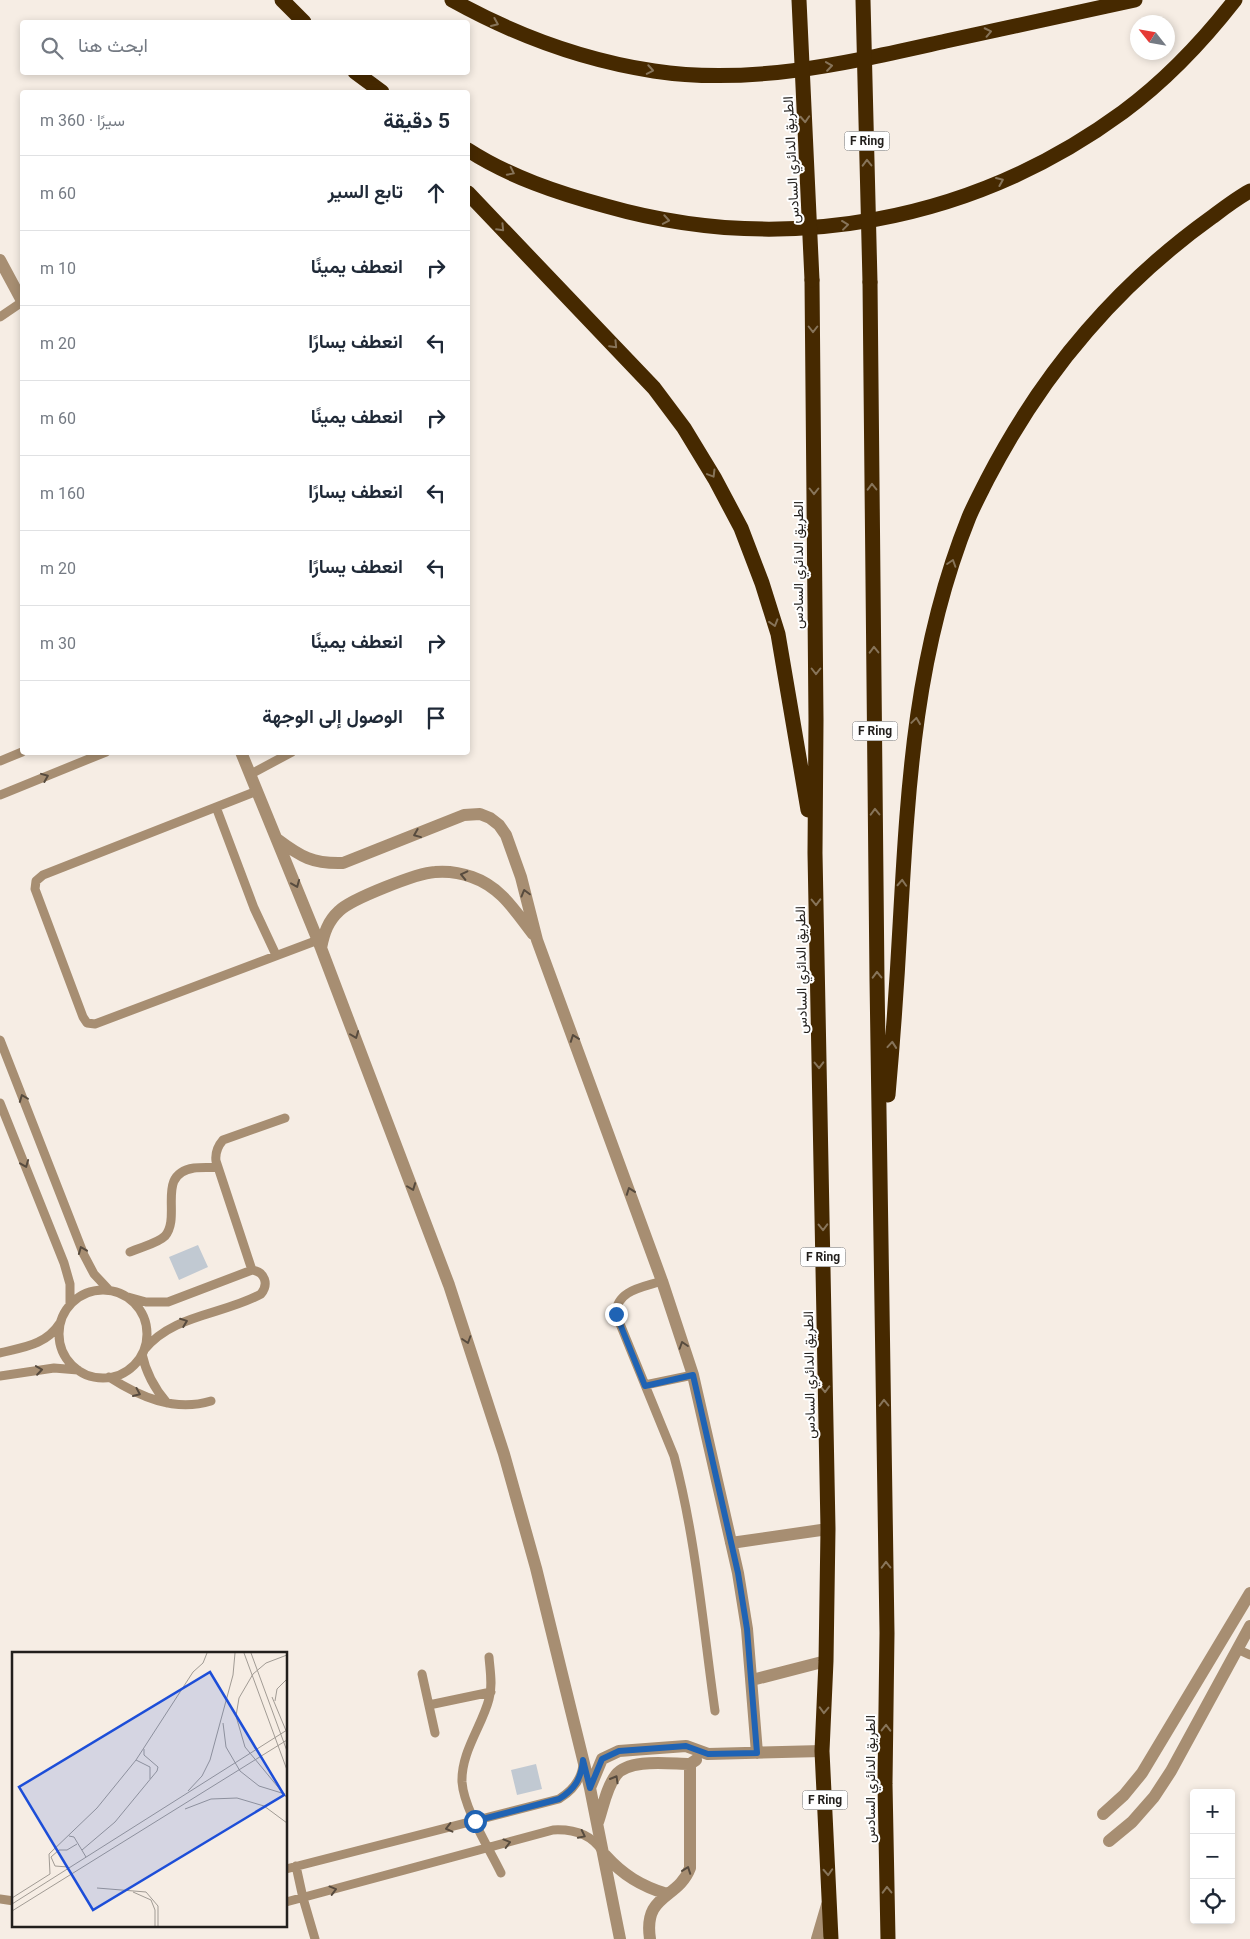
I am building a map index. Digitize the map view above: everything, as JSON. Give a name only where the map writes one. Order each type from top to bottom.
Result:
[{"type":"highway","points":[[282,0],[302,20]]},
{"type":"highway","points":[[452,0],[486,19],[532,38],[596,60],[656,71],[718,75],[777,73],[836,65],[1135,0]]},
{"type":"highway","name":"الطريق الدائري السادس","points":[[798,0],[812,280],[816,710],[815,853],[828,1530],[826,1661],[822,1751],[831,1939]]},
{"type":"highway","name":"الطريق الدائري السادس","points":[[863,0],[870,282],[888,1939]]},
{"type":"highway","points":[[470,151],[513,174],[562,194],[644,216],[707,227],[775,229],[841,225],[874,220],[963,197],[1018,173],[1072,145],[1123,111],[1175,68],[1225,14],[1235,0]]},
{"type":"highway","points":[[358,75],[371,90]]},
{"type":"highway","points":[[359,75],[379,90]]},
{"type":"highway","points":[[881,1181],[897,986],[912,753],[921,685],[935,619],[952,562],[970,515],[1000,454],[1025,411],[1064,358],[1137,278],[1187,235],[1250,191]]},
{"type":"highway","points":[[470,195],[654,388],[684,428],[715,479],[741,528],[762,583],[778,634],[794,718],[815,853]]},
{"type":"street","points":[[0,260],[20,298]]},
{"type":"street","points":[[242,755],[320,944],[449,1286],[504,1454],[536,1568],[590,1788],[620,1939]]},
{"type":"street","points":[[278,839],[307,859],[324,864],[343,863],[464,815],[480,814],[490,818],[499,825],[506,835],[520,877],[537,940],[662,1281],[693,1375],[743,1604],[752,1680],[757,1753]]},
{"type":"street","points":[[320,944],[330,921],[340,910],[353,902],[422,874],[434,872],[454,873],[473,877],[496,889],[537,940]]},
{"type":"street","points":[[731,1543],[828,1530]]},
{"type":"street","points":[[1103,1814],[1124,1795],[1142,1773],[1250,1593]]},
{"type":"street","points":[[1109,1841],[1132,1822],[1154,1797],[1171,1771],[1250,1626],[1234,1619]]},
{"type":"street","points":[[1222,1641],[1237,1649]]},
{"type":"street","points":[[752,1680],[826,1661]]},
{"type":"street","points":[[590,1788],[602,1759],[619,1751],[686,1746],[708,1754],[822,1751]]},
{"type":"street","points":[[597,1825],[612,1781],[622,1769],[644,1763],[690,1764],[708,1754]]},
{"type":"street","points":[[650,1939],[648,1927],[651,1914],[657,1902],[684,1880],[690,1868],[690,1764]]},
{"type":"street","points":[[604,1855],[617,1869],[632,1880],[667,1894]]},
{"type":"street","points":[[816,1939],[830,1895]]},
{"type":"lane","points":[[0,317],[20,303]]},
{"type":"lane","points":[[0,762],[20,753]]},
{"type":"lane","points":[[0,795],[99,755]]},
{"type":"lane","points":[[251,774],[286,755]]},
{"type":"lane","points":[[257,791],[43,875],[36,881],[35,889],[83,1017],[87,1023],[95,1024],[276,955],[320,944]]},
{"type":"lane","points":[[216,807],[254,908],[276,955]]},
{"type":"lane","points":[[0,1040],[84,1255],[94,1274],[109,1290]]},
{"type":"lane","points":[[0,1103],[64,1264],[70,1284],[70,1304]]},
{"type":"lane","points":[[252,1270],[215,1155],[223,1140],[285,1118]]},
{"type":"lane","points":[[130,1252],[163,1238],[167,1232],[172,1219],[171,1189],[181,1173],[193,1168],[218,1168]]},
{"type":"lane","points":[[0,1353],[42,1341],[56,1330],[70,1304],[88,1292],[109,1290],[146,1302],[168,1302],[252,1270],[262,1274],[266,1284],[261,1294],[167,1329],[150,1343],[128,1370],[109,1377]]},
{"type":"lane","points":[[662,1281],[625,1294],[616,1309],[617,1318],[674,1456],[680,1478],[688,1521],[715,1711]]},
{"type":"lane","points":[[128,1297],[136,1304],[145,1321],[147,1330],[143,1352],[145,1365],[153,1385],[167,1403]]},
{"type":"lane","points":[[60,1323],[59,1334],[62,1349],[70,1363],[78,1370],[88,1375],[109,1377],[136,1393],[167,1403],[188,1406],[211,1401]]},
{"type":"lane","points":[[0,1376],[54,1368],[78,1370]]},
{"type":"lane","points":[[645,1386],[693,1375]]},
{"type":"lane","points":[[1237,1649],[1250,1655]]},
{"type":"lane","points":[[490,1657],[491,1692],[464,1762],[463,1791],[466,1803],[501,1873]]},
{"type":"lane","points":[[422,1674],[435,1733]]},
{"type":"lane","points":[[429,1705],[491,1692]]},
{"type":"lane","points":[[288,1868],[559,1799],[569,1793],[577,1783],[582,1772],[583,1760]]},
{"type":"lane","points":[[288,1902],[553,1830],[573,1831],[592,1840],[604,1855]]},
{"type":"lane","points":[[296,1866],[315,1939]]},
{"type":"building","points":[[198,1245],[208,1267],[179,1280],[169,1257]]},
{"type":"building","points":[[536,1764],[542,1789],[517,1795],[511,1770]]},
{"type":"route","points":[[475,1821],[559,1799],[569,1793],[577,1783],[582,1772],[583,1760],[590,1788],[602,1759],[619,1751],[686,1746],[708,1754],[757,1753],[747,1629],[738,1573],[693,1375],[645,1386],[616,1314]]}]
